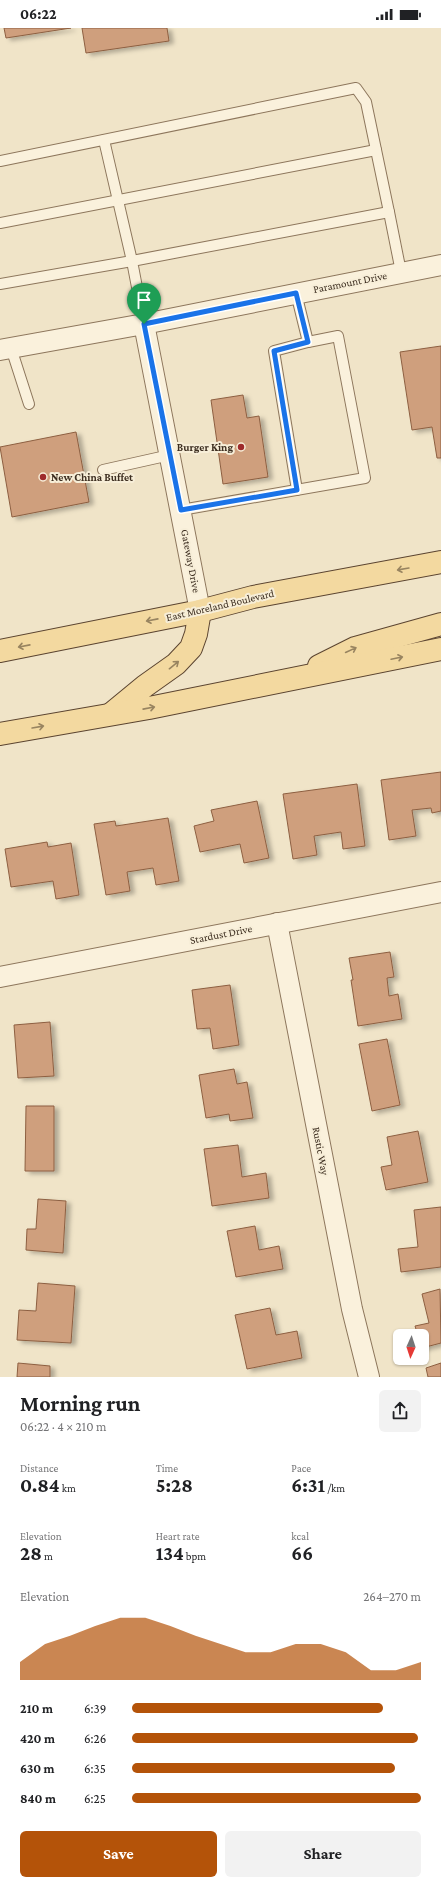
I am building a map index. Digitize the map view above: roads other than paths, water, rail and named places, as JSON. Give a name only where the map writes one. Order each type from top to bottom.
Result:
[{"type":"main road","name":"East Moreland Boulevard","points":[[0,651],[200,611],[253,597],[441,562]]},
{"type":"main road","points":[[110,715],[145,686],[176,664],[191,648],[196,634],[200,611]]},
{"type":"main road","points":[[291,680],[355,648],[441,624]]},
{"type":"main road","points":[[0,734],[110,715],[441,649]]},
{"type":"street","name":"Paramount Drive","points":[[6,349],[144,324],[441,265]]},
{"type":"street","name":"Gateway Drive","points":[[144,324],[200,611]]},
{"type":"street","name":"Stardust Drive","points":[[0,976],[441,892]]},
{"type":"street","name":"Rustic Way","points":[[277,923],[352,1309],[368,1377]]},
{"type":"lane","points":[[0,161],[356,88],[366,102],[401,272]]},
{"type":"lane","points":[[104,140],[132,261],[144,324]]},
{"type":"lane","points":[[0,223],[376,150]]},
{"type":"lane","points":[[0,284],[132,261],[389,212]]},
{"type":"lane","points":[[296,293],[308,342]]},
{"type":"lane","points":[[181,510],[297,490],[365,478],[338,336],[274,351],[297,490]]},
{"type":"lane","points":[[6,349],[29,404]]},
{"type":"lane","points":[[103,470],[170,455]]},
{"type":"place","name":"Burger King","points":[[241,447]]},
{"type":"place","name":"New China Buffet","points":[[43,477]]}]
